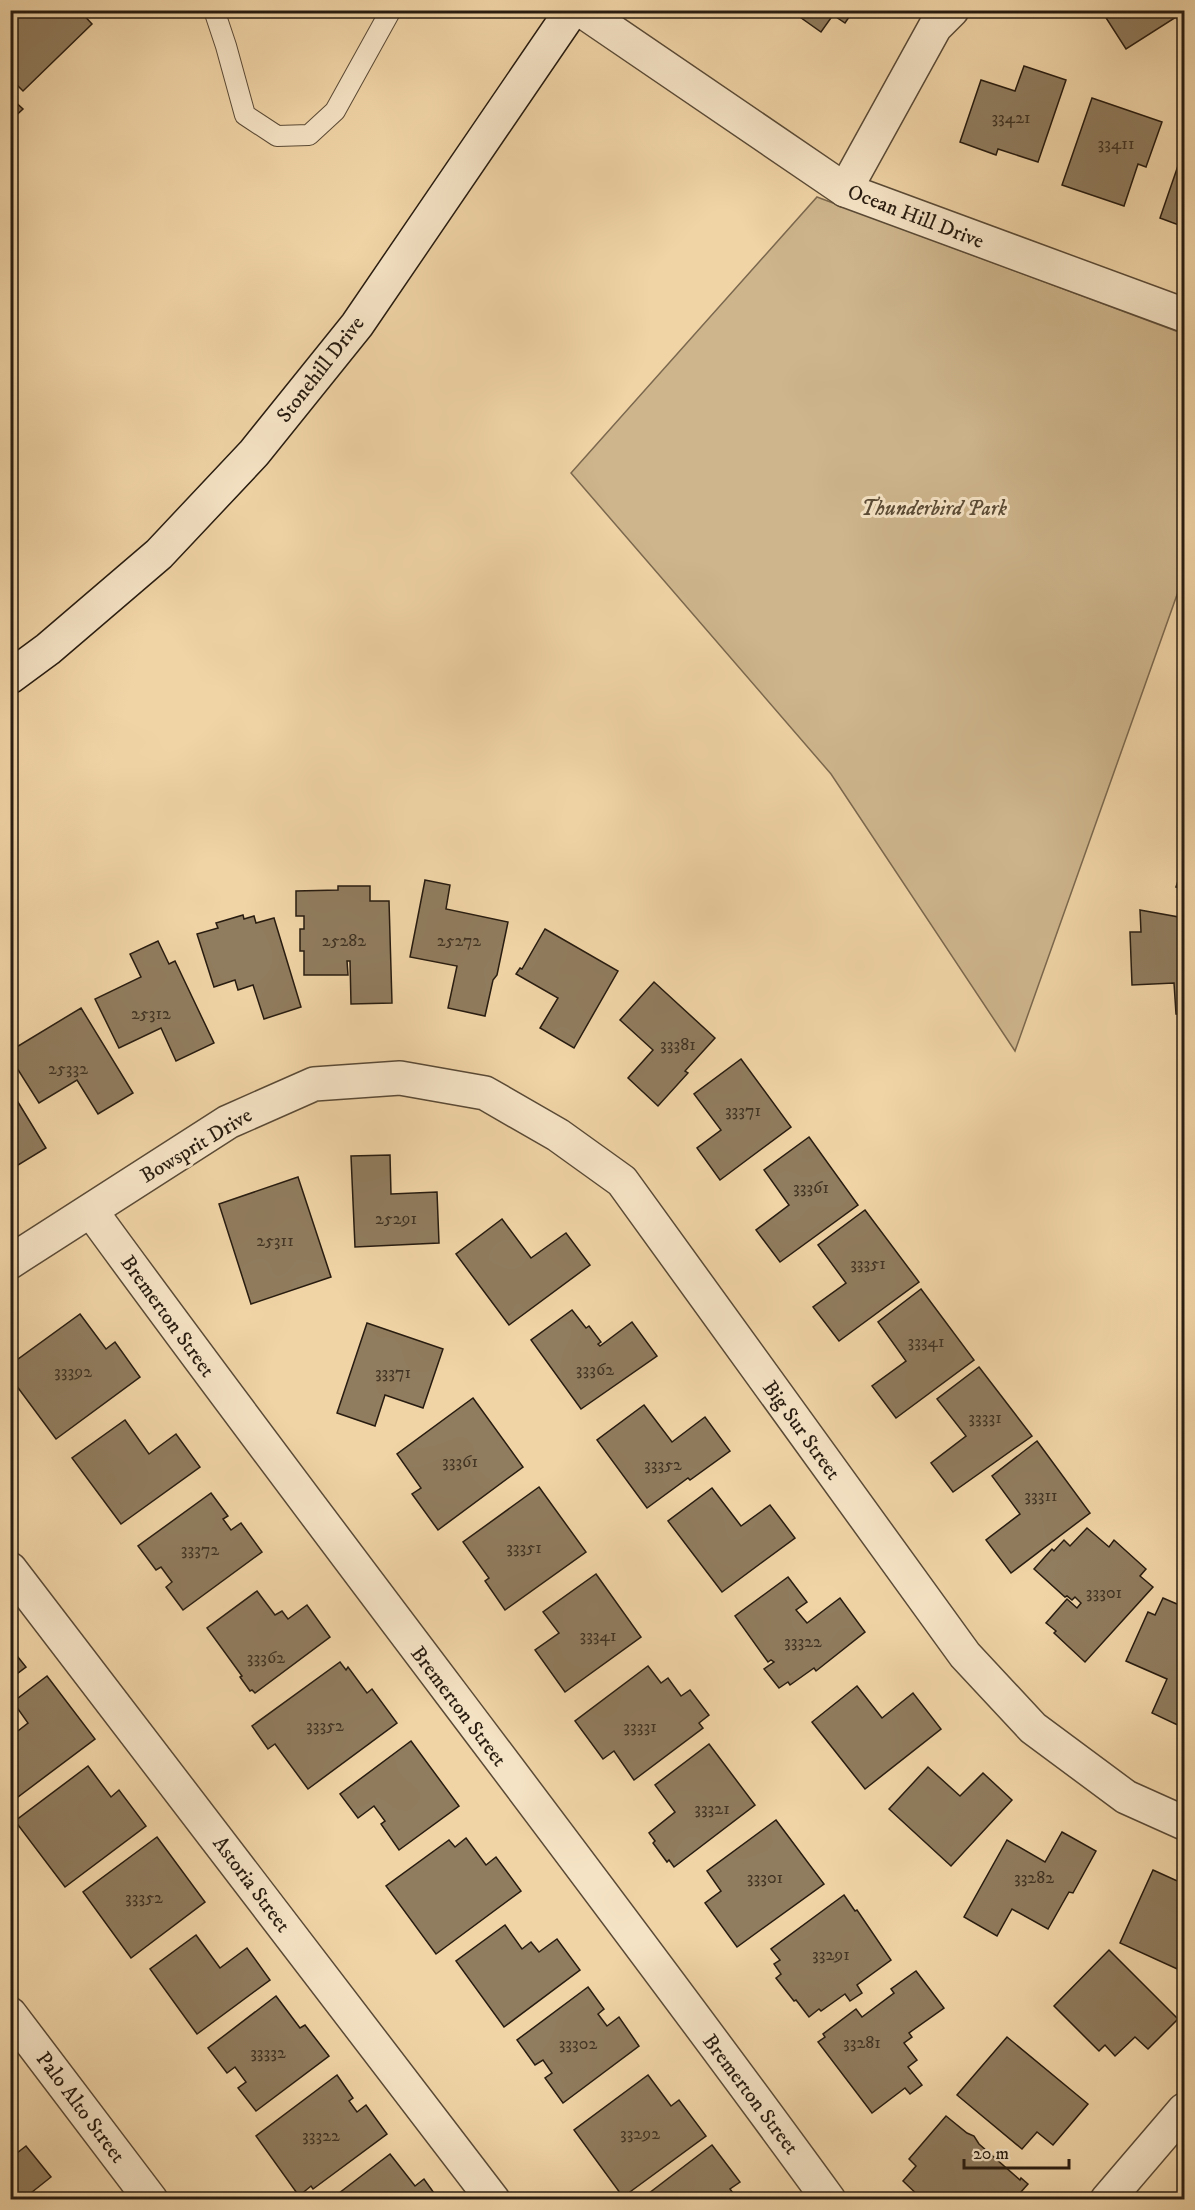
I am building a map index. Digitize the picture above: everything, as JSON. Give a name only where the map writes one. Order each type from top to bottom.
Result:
[{"type":"street","name":"Stonehill Drive","points":[[10,677],[48,649],[159,554],[254,453],[357,325],[572,10]]},
{"type":"street","name":"Ocean Hill Drive","points":[[581,10],[845,190],[1185,315]]},
{"type":"street","points":[[845,190],[935,27],[952,10]]},
{"type":"street","name":"Bowsprit Drive","points":[[10,1262],[228,1122],[314,1084],[400,1078]]},
{"type":"street","name":"Big Sur Street","points":[[400,1078],[485,1094],[558,1136],[622,1180],[965,1655],[1033,1728],[1126,1797],[1185,1823]]},
{"type":"street","name":"Bremerton Street","points":[[91,1210],[328,1532],[829,2199]]},
{"type":"street","name":"Astoria Street","points":[[10,1569],[493,2199]]},
{"type":"street","name":"Palo Alto Street","points":[[10,2014],[151,2199]]},
{"type":"street","points":[[1107,2199],[1185,2110]]},
{"type":"lane","points":[[214,10],[245,115],[277,136],[309,135],[335,111],[391,10]]},
{"type":"green space","name":"Thunderbird Park","points":[[817,197],[1184,334],[1184,575],[1015,1051],[831,774],[571,473]]},
{"type":"building","points":[[10,10],[79,10],[92,24],[23,91],[10,78],[10,21],[15,17]]},
{"type":"building","points":[[790,10],[854,10],[845,23],[833,15],[821,32]]},
{"type":"building","points":[[1101,10],[1184,10],[1184,25],[1182,26],[1176,17],[1126,49]]},
{"type":"building","points":[[1024,66],[1066,80],[1038,162],[998,149],[996,155],[960,142],[981,80],[1015,91]]},
{"type":"building","points":[[10,97],[23,109],[10,121]]},
{"type":"building","points":[[1092,98],[1162,122],[1146,167],[1138,164],[1124,206],[1062,185]]},
{"type":"building","points":[[1181,157],[1184,158],[1184,227],[1160,218]]},
{"type":"building","points":[[1184,863],[1184,890],[1176,887]]},
{"type":"building","points":[[425,880],[450,885],[446,909],[508,922],[497,975],[493,980],[485,1016],[448,1008],[457,966],[410,957]]},
{"type":"building","points":[[338,886],[370,886],[370,901],[389,901],[392,1003],[351,1004],[350,961],[347,961],[348,975],[304,975],[304,951],[300,951],[300,929],[304,929],[304,916],[296,916],[296,891],[338,890]]},
{"type":"building","points":[[1140,910],[1184,918],[1184,1014],[1176,1014],[1174,983],[1132,985],[1130,932],[1141,932]]},
{"type":"building","points":[[243,915],[244,919],[254,916],[256,923],[274,918],[301,1007],[264,1019],[253,985],[238,990],[235,980],[214,987],[197,934],[218,928],[216,923]]},
{"type":"building","points":[[545,929],[618,971],[574,1048],[540,1028],[558,998],[516,974],[520,968],[522,969]]},
{"type":"building","points":[[158,941],[169,964],[175,961],[214,1043],[176,1061],[161,1028],[119,1048],[95,999],[141,977],[130,954]]},
{"type":"building","points":[[654,982],[715,1038],[658,1106],[628,1078],[653,1050],[620,1020]]},
{"type":"building","points":[[81,1008],[133,1093],[98,1114],[77,1080],[39,1103],[10,1057],[10,1051]]},
{"type":"building","points":[[741,1059],[791,1127],[720,1180],[697,1148],[721,1130],[694,1094]]},
{"type":"building","points":[[10,1089],[46,1148],[10,1170]]},
{"type":"building","points":[[809,1137],[858,1205],[780,1262],[756,1230],[789,1205],[764,1170]]},
{"type":"building","points":[[390,1155],[391,1194],[437,1192],[439,1243],[355,1247],[351,1156]]},
{"type":"building","points":[[298,1177],[331,1277],[251,1304],[219,1204]]},
{"type":"building","points":[[865,1210],[919,1282],[839,1341],[813,1307],[846,1283],[818,1245]]},
{"type":"building","points":[[502,1219],[531,1258],[566,1233],[590,1265],[509,1325],[456,1254]]},
{"type":"building","points":[[921,1289],[974,1360],[896,1418],[872,1386],[906,1361],[878,1322]]},
{"type":"building","points":[[572,1310],[586,1328],[589,1326],[601,1342],[598,1344],[600,1346],[632,1322],[657,1356],[581,1409],[531,1340]]},
{"type":"building","points":[[80,1314],[106,1349],[115,1342],[140,1377],[56,1439],[10,1377],[10,1365]]},
{"type":"building","points":[[367,1323],[443,1349],[423,1408],[385,1395],[375,1426],[337,1413]]},
{"type":"building","points":[[979,1367],[1032,1436],[953,1492],[931,1463],[966,1436],[937,1399]]},
{"type":"building","points":[[473,1398],[523,1467],[438,1530],[412,1494],[421,1488],[397,1454]]},
{"type":"building","points":[[644,1405],[672,1442],[705,1417],[730,1451],[647,1508],[597,1440]]},
{"type":"building","points":[[125,1420],[149,1454],[176,1434],[200,1467],[121,1524],[72,1458]]},
{"type":"building","points":[[1037,1441],[1090,1513],[1011,1573],[986,1540],[1020,1514],[992,1476]]},
{"type":"building","points":[[539,1487],[586,1552],[505,1610],[485,1581],[489,1578],[463,1542]]},
{"type":"building","points":[[712,1488],[741,1526],[770,1505],[795,1538],[722,1592],[668,1521]]},
{"type":"building","points":[[211,1493],[228,1516],[223,1519],[231,1530],[241,1523],[262,1552],[183,1610],[166,1587],[172,1582],[161,1567],[156,1570],[138,1546]]},
{"type":"building","points":[[1087,1528],[1109,1547],[1114,1540],[1146,1569],[1140,1576],[1153,1587],[1085,1662],[1046,1623],[1067,1599],[1077,1608],[1081,1603],[1075,1597],[1072,1600],[1065,1597],[1034,1569],[1052,1549],[1054,1551],[1064,1540],[1070,1546]]},
{"type":"building","points":[[596,1574],[641,1637],[565,1692],[535,1650],[559,1633],[543,1612]]},
{"type":"building","points":[[788,1577],[807,1602],[796,1610],[807,1623],[840,1598],[865,1632],[816,1671],[814,1668],[790,1685],[788,1682],[779,1688],[764,1669],[774,1662],[771,1660],[768,1662],[735,1616]]},
{"type":"building","points":[[257,1591],[275,1615],[282,1611],[288,1619],[307,1605],[330,1637],[255,1693],[250,1691],[240,1677],[242,1676],[207,1628]]},
{"type":"building","points":[[1163,1598],[1184,1607],[1184,1728],[1152,1713],[1167,1679],[1126,1661],[1148,1612],[1155,1615]]},
{"type":"building","points":[[10,1647],[26,1667],[10,1679]]},
{"type":"building","points":[[340,1662],[346,1670],[348,1667],[367,1693],[372,1689],[397,1723],[308,1789],[275,1744],[268,1749],[252,1726]]},
{"type":"building","points":[[648,1666],[661,1683],[668,1678],[681,1696],[690,1690],[709,1715],[699,1723],[703,1728],[634,1780],[614,1751],[603,1759],[575,1721]]},
{"type":"building","points":[[47,1676],[95,1739],[10,1803],[10,1737],[28,1723],[13,1702]]},
{"type":"building","points":[[857,1686],[882,1718],[913,1693],[941,1729],[865,1789],[812,1722]]},
{"type":"building","points":[[411,1741],[459,1806],[399,1850],[381,1824],[385,1821],[374,1806],[358,1818],[340,1794]]},
{"type":"building","points":[[709,1744],[755,1805],[674,1867],[669,1860],[667,1862],[653,1843],[655,1841],[649,1833],[675,1812],[655,1785]]},
{"type":"building","points":[[88,1766],[111,1797],[119,1790],[146,1826],[65,1887],[15,1821]]},
{"type":"building","points":[[928,1767],[960,1796],[983,1773],[1012,1800],[951,1866],[889,1809]]},
{"type":"building","points":[[776,1820],[824,1884],[737,1947],[705,1903],[721,1891],[707,1871]]},
{"type":"building","points":[[1062,1832],[1096,1851],[1073,1893],[1069,1892],[1048,1929],[1012,1909],[997,1936],[964,1917],[1007,1840],[1045,1862]]},
{"type":"building","points":[[157,1837],[205,1902],[131,1958],[83,1892]]},
{"type":"building","points":[[466,1838],[486,1865],[496,1857],[521,1891],[436,1954],[386,1886],[449,1840],[455,1847]]},
{"type":"building","points":[[1153,1870],[1184,1884],[1184,1972],[1120,1943]]},
{"type":"building","points":[[844,1895],[891,1960],[857,1985],[862,1993],[850,2001],[845,1994],[809,2017],[776,1978],[781,1974],[774,1964],[780,1960],[771,1949]]},
{"type":"building","points":[[505,1925],[522,1949],[531,1942],[539,1952],[557,1939],[580,1970],[504,2027],[456,1961]]},
{"type":"building","points":[[196,1935],[220,1968],[247,1948],[270,1980],[197,2034],[150,1969]]},
{"type":"building","points":[[1109,1950],[1178,2019],[1148,2049],[1135,2037],[1115,2056],[1105,2045],[1099,2051],[1054,2006]]},
{"type":"building","points":[[916,1971],[944,2008],[909,2033],[912,2037],[904,2043],[917,2060],[908,2067],[922,2085],[910,2094],[905,2088],[872,2113],[818,2042],[825,2037],[823,2034],[856,2009],[862,2017],[894,1993],[891,1989]]},
{"type":"building","points":[[588,1987],[604,2009],[598,2014],[607,2026],[619,2017],[639,2046],[563,2103],[545,2078],[552,2073],[543,2060],[535,2065],[517,2040]]},
{"type":"building","points":[[276,1996],[300,2028],[305,2025],[329,2056],[256,2111],[238,2088],[246,2082],[235,2067],[227,2073],[208,2048]]},
{"type":"building","points":[[1007,2037],[1088,2104],[1053,2145],[1037,2132],[1022,2149],[957,2095]]},
{"type":"building","points":[[337,2075],[353,2098],[349,2101],[357,2112],[366,2105],[387,2134],[313,2189],[311,2186],[299,2196],[256,2136]]},
{"type":"building","points":[[648,2075],[671,2106],[679,2100],[706,2136],[623,2197],[574,2130]]},
{"type":"building","points":[[946,2116],[974,2136],[979,2144],[1020,2180],[1021,2178],[1028,2184],[1014,2200],[923,2200],[903,2181],[916,2166],[909,2159]]},
{"type":"building","points":[[10,2134],[16,2141],[11,2145],[17,2153],[26,2146],[51,2177],[22,2200],[10,2200]]},
{"type":"building","points":[[712,2145],[740,2182],[730,2189],[738,2200],[640,2200]]},
{"type":"building","points":[[390,2154],[415,2186],[424,2179],[439,2200],[330,2200]]},
{"type":"building","points":[[56,2194],[60,2200],[49,2200]]}]
